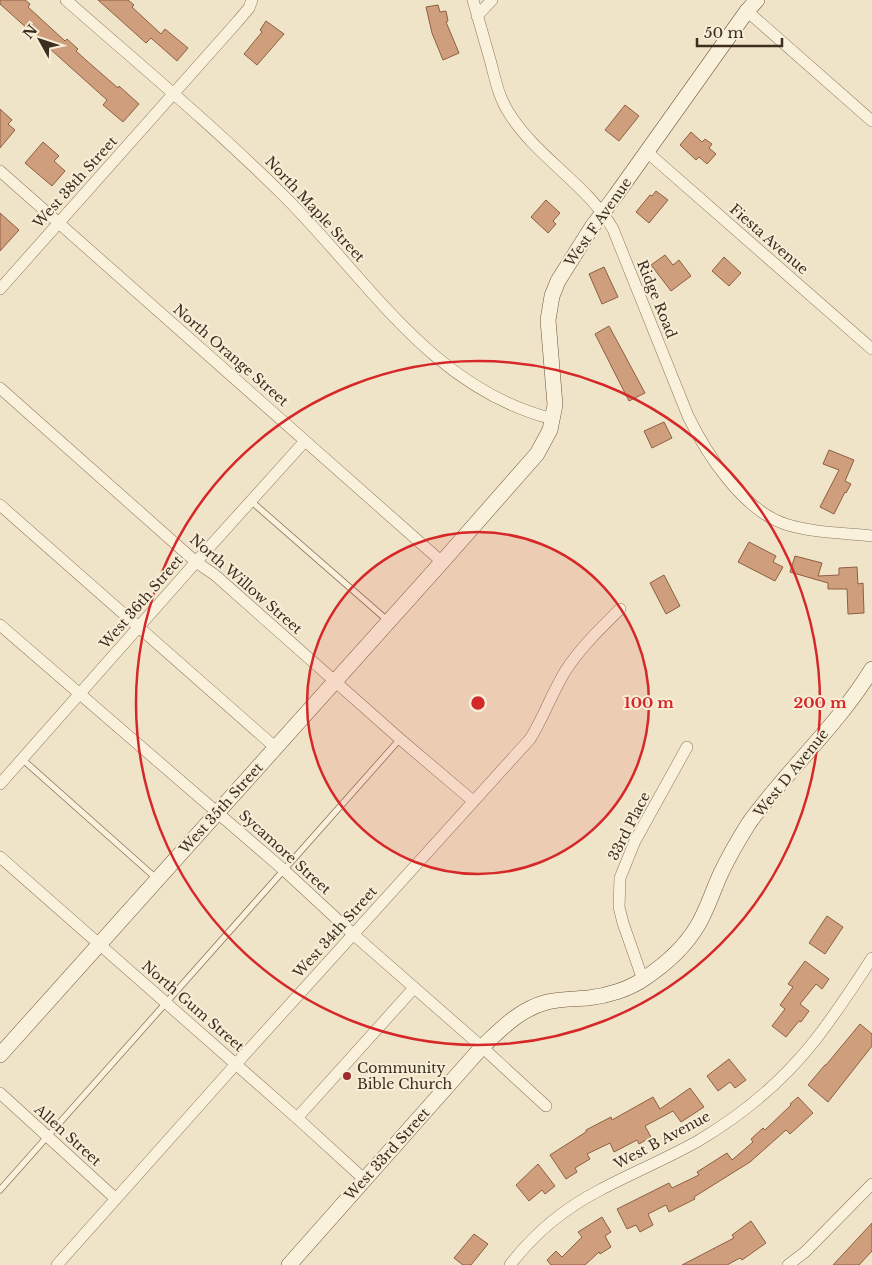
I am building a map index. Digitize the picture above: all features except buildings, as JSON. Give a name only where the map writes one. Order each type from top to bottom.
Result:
[{"type":"street","name":"North Maple Street","points":[[66,0],[250,162],[287,198],[417,342],[446,366],[495,397],[533,414],[552,419]]},
{"type":"street","name":"West 38th Street","points":[[0,289],[238,21],[249,8],[252,0]]},
{"type":"street","name":"Ridge Road","points":[[473,0],[497,84],[509,114],[530,139],[602,213],[613,229],[688,416],[702,441],[740,494],[767,516],[786,524],[802,528],[872,536]]},
{"type":"street","points":[[477,16],[492,0]]},
{"type":"street","points":[[752,6],[872,121]]},
{"type":"street","name":"West F Avenue","points":[[442,562],[538,454],[546,439],[552,419],[555,390],[548,320],[552,296],[558,281],[576,250],[602,213],[752,6]]},
{"type":"street","name":"Fiesta Avenue","points":[[647,152],[872,349]]},
{"type":"street","name":"North Orange Street","points":[[0,170],[442,562]]},
{"type":"street","name":"North Willow Street","points":[[0,388],[196,562],[215,575],[473,802]]},
{"type":"street","name":"West 36th Street","points":[[0,784],[305,441]]},
{"type":"street","points":[[0,505],[276,748]]},
{"type":"street","name":"West 35th Street","points":[[0,1055],[442,562]]},
{"type":"street","name":"West 34th Street","points":[[57,1265],[530,739],[566,670],[582,649],[620,609]]},
{"type":"street","name":"Sycamore Street","points":[[0,625],[285,870],[353,934],[546,1106]]},
{"type":"street","name":"West D Avenue","points":[[717,882],[750,822],[856,693],[872,669]]},
{"type":"street","name":"33rd Place","points":[[643,980],[619,907],[620,878],[635,841],[687,747]]},
{"type":"street","name":"North Gum Street","points":[[0,857],[365,1180]]},
{"type":"street","name":"West 33rd Street","points":[[289,1265],[482,1047],[508,1022],[529,1009],[546,1002],[591,997],[614,992],[643,980],[663,966],[688,940],[698,925],[717,882]]},
{"type":"street","name":"West B Avenue","points":[[510,1265],[538,1234],[578,1202],[698,1141],[747,1107],[792,1065],[814,1041],[839,1008],[872,958]]},
{"type":"street","points":[[297,1118],[414,988]]},
{"type":"street","name":"Allen Street","points":[[0,1093],[116,1199]]},
{"type":"street","points":[[788,1265],[805,1252],[872,1184]]},
{"type":"lane","points":[[252,502],[389,622]]},
{"type":"lane","points":[[0,1190],[400,739]]},
{"type":"lane","points":[[22,759],[157,880]]},
{"type":"place","name":"Community Bible Church","points":[[347,1076]]}]
